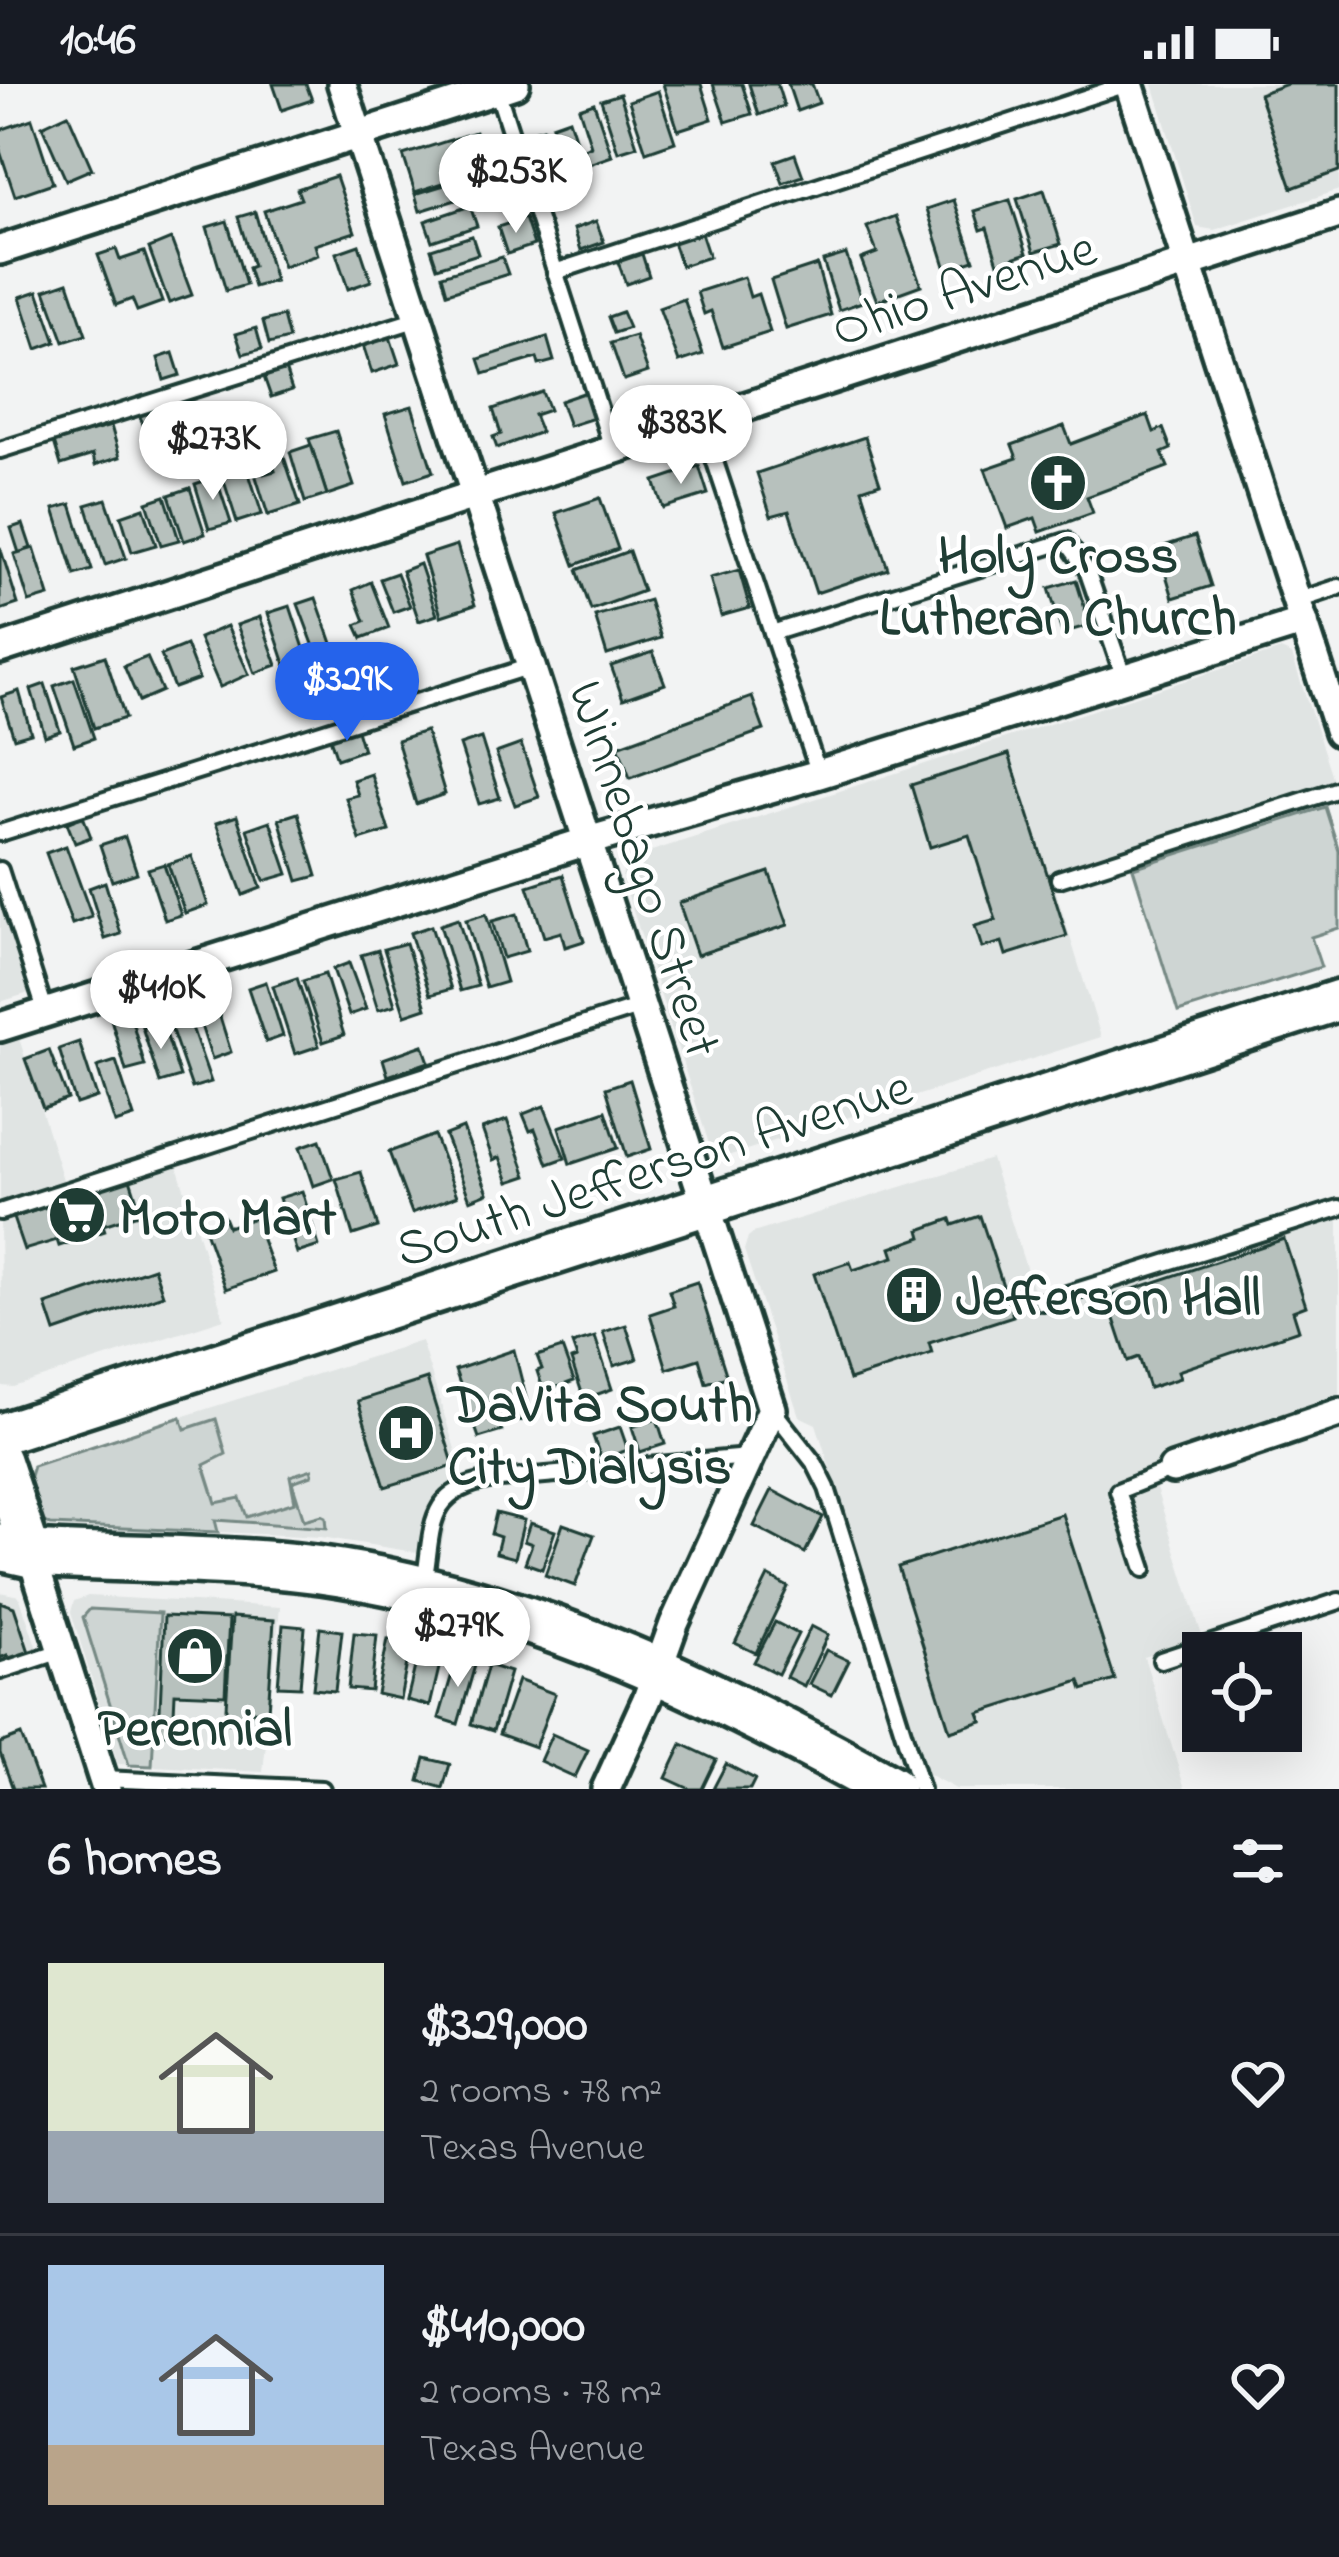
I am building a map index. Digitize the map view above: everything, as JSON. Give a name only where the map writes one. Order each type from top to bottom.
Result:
[{"type":"main road","name":"South Jefferson Avenue","points":[[0,1434],[1339,1000]]},
{"type":"main road","points":[[0,1460],[10,1556],[316,1570],[423,1588],[514,1613],[658,1671],[775,1726],[891,1789]]},
{"type":"street","name":"Winnebago Street","points":[[342,84],[772,1409]]},
{"type":"street","points":[[1128,84],[1339,732]]},
{"type":"street","points":[[0,250],[506,87]]},
{"type":"street","name":"Ohio Avenue","points":[[0,649],[1339,214]]},
{"type":"street","points":[[0,1027],[819,773],[1124,675],[1301,611]]},
{"type":"street","points":[[606,1789],[674,1624],[772,1409]]},
{"type":"street","points":[[1173,1469],[1339,1413]]},
{"type":"street","points":[[10,1556],[62,1651],[104,1784]]},
{"type":"lane","points":[[556,272],[1128,84]]},
{"type":"lane","points":[[506,87],[556,272],[614,452]]},
{"type":"lane","points":[[0,450],[418,319]]},
{"type":"lane","points":[[702,423],[819,773]]},
{"type":"lane","points":[[772,633],[1066,542],[1087,570],[1124,675]]},
{"type":"lane","points":[[1301,611],[1339,587]]},
{"type":"lane","points":[[0,833],[531,666]]},
{"type":"lane","points":[[1059,879],[1339,789]]},
{"type":"lane","points":[[0,870],[46,1013]]},
{"type":"lane","points":[[0,1212],[641,1006]]},
{"type":"lane","points":[[1042,1302],[1339,1208]]},
{"type":"lane","points":[[772,1409],[815,1464],[826,1487],[921,1789]]},
{"type":"lane","points":[[423,1588],[437,1508],[454,1490],[489,1480],[751,1456]]},
{"type":"lane","points":[[1144,1570],[1118,1491],[1173,1469]]},
{"type":"lane","points":[[1161,1660],[1339,1601]]},
{"type":"lane","points":[[0,1671],[62,1651]]},
{"type":"lane","points":[[104,1784],[313,1788]]},
{"type":"shaded area","points":[[1153,84],[1339,84],[1339,190],[1214,230],[1197,227]]},
{"type":"shaded area","points":[[1281,650],[1292,655],[1334,783],[1050,872],[1101,1037],[721,1158],[712,1153],[622,877],[625,864],[636,856]]},
{"type":"shaded area","points":[[1325,807],[1339,851],[1339,928],[1311,937],[1321,967],[1178,1012],[1133,868]]},
{"type":"shaded area","points":[[0,896],[29,993],[0,1002]]},
{"type":"shaded area","points":[[18,1035],[64,1183],[0,1204],[0,1041]]},
{"type":"shaded area","points":[[991,1159],[1040,1311],[1339,1217],[1339,1399],[1181,1449],[1104,1496],[1154,1482],[1201,1632],[1182,1632],[1182,1645],[1144,1657],[1185,1789],[956,1789],[928,1774],[816,1424],[799,1416],[744,1250],[753,1233]]},
{"type":"shaded area","points":[[176,1162],[224,1319],[13,1387],[2,1386],[0,1219]]},
{"type":"shaded area","points":[[421,1341],[460,1465],[439,1556],[321,1537],[218,1532],[181,1417]]},
{"type":"shaded area","points":[[181,1417],[185,1429],[216,1419],[226,1454],[204,1465],[216,1503],[240,1498],[247,1517],[295,1502],[290,1476],[312,1469],[312,1475],[292,1482],[304,1520],[322,1515],[327,1528],[215,1520],[218,1532],[50,1525],[41,1520],[29,1479],[33,1466]]},
{"type":"shaded area","points":[[0,1592],[19,1596],[39,1654],[0,1666]]},
{"type":"shaded area","points":[[88,1596],[280,1607],[263,1772],[118,1764],[71,1612],[74,1601]]},
{"type":"shaded area","points":[[90,1609],[160,1613],[152,1766],[129,1765],[83,1617]]},
{"type":"building","points":[[273,84],[306,84],[312,100],[282,110]]},
{"type":"building","points":[[663,84],[701,84],[712,119],[678,130]]},
{"type":"building","points":[[713,84],[742,84],[752,114],[726,122]]},
{"type":"building","points":[[749,84],[777,84],[784,106],[759,115]]},
{"type":"building","points":[[788,84],[812,84],[819,103],[797,111]]},
{"type":"building","points":[[1287,84],[1339,84],[1339,171],[1292,188],[1259,94]]},
{"type":"building","points":[[658,91],[675,142],[646,152],[629,101]]},
{"type":"building","points":[[620,94],[637,146],[618,152],[601,100]]},
{"type":"building","points":[[594,103],[612,156],[586,165],[581,150],[591,146],[579,108]]},
{"type":"building","points":[[68,114],[92,169],[66,180],[42,126]]},
{"type":"building","points":[[32,119],[53,183],[15,196],[0,151],[0,130]]},
{"type":"building","points":[[569,119],[587,174],[569,180],[552,125]]},
{"type":"building","points":[[543,128],[562,190],[544,195],[525,133]]},
{"type":"building","points":[[475,132],[484,158],[456,167],[459,178],[415,192],[403,155]]},
{"type":"building","points":[[795,154],[803,176],[783,183],[775,161]]},
{"type":"building","points":[[477,175],[482,192],[420,211],[415,194]]},
{"type":"building","points":[[336,176],[355,232],[315,245],[318,255],[283,267],[264,211],[301,199],[297,189]]},
{"type":"building","points":[[1044,190],[1061,244],[1034,252],[1017,199]]},
{"type":"building","points":[[954,200],[974,260],[946,269],[927,209]]},
{"type":"building","points":[[1010,200],[1027,253],[998,263],[987,228],[981,230],[975,211]]},
{"type":"building","points":[[470,206],[477,226],[432,241],[425,221]]},
{"type":"building","points":[[255,212],[275,281],[254,287],[248,268],[253,266],[238,217]]},
{"type":"building","points":[[896,216],[921,285],[877,301],[861,259],[877,253],[867,227]]},
{"type":"building","points":[[525,218],[534,245],[507,254],[498,227]]},
{"type":"building","points":[[227,221],[246,285],[226,291],[207,227]]},
{"type":"building","points":[[596,221],[604,242],[581,250],[574,229]]},
{"type":"building","points":[[700,230],[709,257],[681,266],[672,239]]},
{"type":"building","points":[[472,236],[478,254],[437,267],[431,249]]},
{"type":"building","points":[[171,239],[192,295],[169,303],[149,248]]},
{"type":"building","points":[[359,245],[371,281],[348,289],[336,253]]},
{"type":"building","points":[[116,249],[120,260],[144,252],[162,302],[137,311],[132,299],[116,305],[98,255]]},
{"type":"building","points":[[642,254],[649,276],[626,284],[618,262]]},
{"type":"building","points":[[846,254],[862,302],[839,310],[823,261]]},
{"type":"building","points":[[502,257],[508,274],[447,293],[442,275]]},
{"type":"building","points":[[817,265],[831,315],[786,329],[771,280]]},
{"type":"building","points":[[744,277],[750,297],[758,294],[770,332],[723,347],[711,311],[704,314],[697,292]]},
{"type":"building","points":[[68,282],[86,335],[64,342],[45,290]]},
{"type":"building","points":[[38,291],[56,342],[37,349],[20,297]]},
{"type":"building","points":[[684,299],[703,354],[679,362],[659,308]]},
{"type":"building","points":[[622,312],[629,328],[614,333],[608,317]]},
{"type":"building","points":[[283,316],[289,339],[269,344],[263,321]]},
{"type":"building","points":[[256,328],[262,349],[243,354],[236,334]]},
{"type":"building","points":[[389,334],[399,364],[372,373],[362,342]]},
{"type":"building","points":[[635,336],[648,372],[624,380],[611,343]]},
{"type":"building","points":[[547,337],[554,361],[539,365],[537,358],[484,374],[479,359]]},
{"type":"building","points":[[173,353],[180,375],[164,380],[158,358]]},
{"type":"building","points":[[285,369],[292,390],[271,397],[264,377]]},
{"type":"building","points":[[542,392],[549,410],[534,415],[541,432],[497,448],[493,437],[501,434],[493,409]]},
{"type":"building","points":[[586,392],[594,418],[569,426],[560,401]]},
{"type":"building","points":[[161,405],[171,432],[149,440],[139,414]]},
{"type":"building","points":[[412,406],[433,472],[406,481],[385,414]]},
{"type":"building","name":"Holy Cross Lutheran Church","points":[[1148,415],[1154,432],[1163,428],[1171,449],[1162,453],[1168,467],[1087,497],[1093,513],[1040,532],[1035,518],[1007,528],[985,469],[1017,458],[1012,445],[1064,426],[1071,444]]},
{"type":"building","points":[[111,426],[120,457],[95,465],[93,455],[61,465],[54,442]]},
{"type":"building","points":[[336,431],[354,486],[327,495],[309,439]]},
{"type":"building","points":[[865,437],[880,483],[862,489],[888,569],[816,593],[789,511],[771,516],[757,473]]},
{"type":"building","points":[[311,445],[327,495],[305,502],[290,452]]},
{"type":"building","points":[[240,446],[262,514],[237,522],[215,453]]},
{"type":"building","points":[[282,451],[300,505],[268,515],[251,461],[259,459],[264,474],[275,471],[270,455]]},
{"type":"building","points":[[699,466],[708,494],[663,508],[654,481]]},
{"type":"building","points":[[216,477],[231,523],[209,529],[195,484]]},
{"type":"building","points":[[190,488],[205,534],[184,541],[169,495]]},
{"type":"building","points":[[165,496],[179,540],[161,545],[147,502]]},
{"type":"building","points":[[600,498],[618,549],[575,565],[556,513]]},
{"type":"building","points":[[106,499],[126,558],[105,565],[86,505]]},
{"type":"building","points":[[71,504],[92,570],[75,575],[54,509]]},
{"type":"building","points":[[144,508],[156,545],[132,552],[121,516]]},
{"type":"building","points":[[23,524],[31,548],[19,553],[11,528]]},
{"type":"building","points":[[1195,536],[1211,586],[1173,598],[1158,548]]},
{"type":"building","points":[[457,545],[475,605],[441,616],[423,556]]},
{"type":"building","points":[[0,547],[18,604],[0,610]]},
{"type":"building","points":[[34,548],[49,596],[29,602],[14,554]]},
{"type":"building","points":[[629,551],[643,591],[591,610],[577,570]]},
{"type":"building","points":[[420,564],[437,615],[419,621],[402,571]]},
{"type":"building","points":[[739,570],[750,608],[721,616],[710,578]]},
{"type":"building","points":[[397,573],[410,606],[393,612],[380,579]]},
{"type":"building","points":[[1076,580],[1090,625],[1062,633],[1049,588]]},
{"type":"building","points":[[371,582],[389,628],[362,638],[356,625],[365,621],[353,590]]},
{"type":"building","points":[[316,598],[333,646],[316,652],[298,604]]},
{"type":"building","points":[[649,600],[661,638],[607,655],[595,616]]},
{"type":"building","points":[[290,606],[307,657],[285,664],[268,613]]},
{"type":"building","points":[[260,617],[277,665],[255,673],[237,625]]},
{"type":"building","points":[[227,626],[249,674],[220,687],[199,638]]},
{"type":"building","points":[[186,645],[199,679],[174,688],[161,655]]},
{"type":"building","points":[[653,652],[665,684],[623,699],[611,666]]},
{"type":"building","points":[[105,656],[125,718],[94,728],[74,666]]},
{"type":"building","points":[[147,657],[162,691],[139,701],[124,666]]},
{"type":"building","points":[[74,679],[94,738],[74,745],[54,686]]},
{"type":"building","points":[[45,684],[60,731],[45,736],[31,689]]},
{"type":"building","points":[[19,691],[31,733],[14,738],[1,697]]},
{"type":"building","points":[[752,697],[764,730],[630,778],[618,746]]},
{"type":"building","points":[[357,730],[363,750],[337,759],[330,738]]},
{"type":"building","points":[[426,731],[445,794],[416,804],[397,740]]},
{"type":"building","points":[[481,738],[500,798],[479,804],[460,745]]},
{"type":"building","points":[[521,744],[539,797],[515,805],[496,753]]},
{"type":"building","points":[[1009,754],[1067,936],[1006,955],[1002,942],[982,948],[975,926],[996,920],[969,835],[930,847],[911,785]]},
{"type":"building","points":[[371,774],[389,831],[360,840],[346,798],[358,795],[353,780]]},
{"type":"building","points":[[298,813],[317,876],[298,881],[279,819]]},
{"type":"building","points":[[83,816],[91,837],[75,843],[67,823]]},
{"type":"building","points":[[237,816],[261,888],[243,895],[216,823]]},
{"type":"building","points":[[270,821],[288,874],[264,881],[247,829]]},
{"type":"building","points":[[125,837],[137,873],[112,881],[100,845]]},
{"type":"building","points":[[66,846],[92,917],[72,924],[46,853]]},
{"type":"building","points":[[192,856],[208,905],[185,913],[168,864]]},
{"type":"building","points":[[164,864],[181,915],[165,920],[148,869]]},
{"type":"building","points":[[769,872],[788,925],[697,955],[679,903]]},
{"type":"building","points":[[563,875],[584,941],[565,947],[561,932],[544,937],[528,886]]},
{"type":"building","points":[[105,882],[121,934],[105,939],[89,888]]},
{"type":"building","points":[[486,914],[506,982],[486,988],[466,920]]},
{"type":"building","points":[[517,914],[527,951],[503,958],[492,921]]},
{"type":"building","points":[[458,919],[478,986],[460,991],[440,925]]},
{"type":"building","points":[[431,926],[451,989],[430,995],[410,933]]},
{"type":"building","points":[[406,943],[426,1008],[405,1015],[384,949]]},
{"type":"building","points":[[378,950],[395,1005],[378,1010],[361,955]]},
{"type":"building","points":[[349,963],[366,1009],[349,1015],[333,969]]},
{"type":"building","points":[[325,974],[344,1035],[323,1042],[303,981]]},
{"type":"building","points":[[297,978],[319,1046],[295,1054],[273,986]]},
{"type":"building","points":[[266,982],[283,1036],[266,1042],[248,988]]},
{"type":"building","points":[[214,998],[231,1052],[212,1059],[194,1004]]},
{"type":"building","points":[[187,1013],[211,1082],[192,1088],[168,1019]]},
{"type":"building","points":[[130,1014],[145,1066],[126,1071],[111,1019]]},
{"type":"building","points":[[162,1021],[180,1077],[160,1083],[142,1027]]},
{"type":"building","points":[[79,1042],[97,1097],[76,1104],[59,1049]]},
{"type":"building","points":[[423,1045],[429,1062],[388,1076],[383,1059]]},
{"type":"building","points":[[49,1050],[68,1099],[43,1108],[25,1059]]},
{"type":"building","points":[[116,1061],[134,1117],[115,1123],[97,1067]]},
{"type":"building","points":[[630,1080],[651,1149],[627,1157],[606,1088]]},
{"type":"building","points":[[544,1106],[565,1158],[548,1164],[535,1129],[530,1131],[523,1114]]},
{"type":"building","points":[[606,1111],[618,1148],[570,1164],[559,1127]]},
{"type":"building","points":[[507,1120],[527,1176],[509,1182],[500,1157],[493,1160],[482,1129]]},
{"type":"building","points":[[463,1128],[488,1193],[470,1200],[445,1135]]},
{"type":"building","points":[[434,1135],[457,1196],[412,1213],[389,1152]]},
{"type":"building","points":[[320,1140],[333,1179],[313,1186],[300,1147]]},
{"type":"building","points":[[361,1172],[378,1227],[353,1235],[336,1179]]},
{"type":"building","name":"Moto Mart","points":[[130,1179],[141,1213],[59,1246],[57,1240],[24,1250],[13,1218]]},
{"type":"building","points":[[302,1191],[319,1246],[297,1253],[279,1198]]},
{"type":"building","name":"Jefferson Hall","points":[[980,1216],[1013,1316],[929,1343],[932,1353],[849,1380],[814,1274],[850,1262],[853,1270],[894,1257],[891,1248],[922,1237],[920,1230],[951,1219],[953,1225]]},
{"type":"building","points":[[224,1217],[228,1227],[254,1218],[274,1272],[226,1289],[203,1225]]},
{"type":"building","points":[[1284,1239],[1306,1306],[1293,1311],[1299,1330],[1178,1371],[1180,1378],[1149,1388],[1139,1357],[1128,1361],[1107,1298]]},
{"type":"building","name":"Moto Mart","points":[[154,1268],[163,1295],[55,1332],[46,1305]]},
{"type":"building","points":[[697,1282],[727,1377],[706,1383],[699,1359],[667,1369],[650,1314],[674,1306],[669,1291]]},
{"type":"building","points":[[626,1325],[637,1359],[614,1366],[603,1332]]},
{"type":"building","points":[[595,1337],[612,1389],[584,1399],[571,1360],[577,1358],[572,1344]]},
{"type":"building","points":[[562,1348],[574,1381],[544,1392],[537,1356]]},
{"type":"building","points":[[514,1350],[531,1417],[506,1426],[495,1395],[490,1397],[502,1431],[479,1438],[455,1370]]},
{"type":"building","name":"DaVita South City Dialysis","points":[[427,1379],[454,1466],[385,1487],[358,1401]]},
{"type":"building","points":[[657,1419],[665,1444],[640,1452],[632,1427]]},
{"type":"building","points":[[620,1427],[628,1450],[601,1459],[593,1436]]},
{"type":"building","points":[[772,1490],[823,1517],[805,1553],[754,1526]]},
{"type":"building","points":[[496,1513],[524,1520],[515,1558],[496,1553],[500,1537],[491,1534]]},
{"type":"building","points":[[1062,1514],[1115,1680],[1083,1690],[1080,1681],[979,1713],[982,1721],[950,1731],[898,1567]]},
{"type":"building","points":[[530,1523],[555,1531],[542,1569],[525,1563],[532,1544],[524,1541]]},
{"type":"building","points":[[563,1524],[594,1535],[575,1586],[545,1575]]},
{"type":"building","points":[[768,1576],[788,1587],[756,1653],[735,1643]]},
{"type":"building","points":[[0,1602],[14,1607],[29,1652],[0,1658]]},
{"type":"building","name":"Perennial","points":[[164,1616],[229,1619],[225,1695],[175,1693],[173,1734],[159,1734]]},
{"type":"building","points":[[232,1617],[274,1620],[268,1712],[251,1711],[250,1724],[225,1723]]},
{"type":"building","points":[[775,1622],[798,1634],[778,1674],[754,1662]]},
{"type":"building","points":[[283,1625],[305,1627],[300,1687],[278,1686]]},
{"type":"building","points":[[811,1626],[828,1635],[804,1686],[786,1677]]},
{"type":"building","points":[[320,1628],[342,1631],[335,1691],[313,1689]]},
{"type":"building","points":[[354,1633],[377,1635],[371,1691],[348,1689]]},
{"type":"building","points":[[388,1639],[411,1643],[400,1699],[377,1694]]},
{"type":"building","points":[[420,1646],[443,1651],[430,1706],[407,1700]]},
{"type":"building","points":[[826,1650],[849,1661],[832,1695],[809,1684]]},
{"type":"building","points":[[457,1657],[476,1662],[458,1724],[439,1718]]},
{"type":"building","points":[[488,1665],[510,1672],[493,1731],[471,1724]]},
{"type":"building","points":[[518,1680],[555,1694],[535,1747],[499,1734]]},
{"type":"building","points":[[552,1734],[588,1750],[575,1777],[540,1761]]},
{"type":"building","points":[[21,1735],[41,1789],[13,1789],[0,1743]]},
{"type":"building","points":[[682,1744],[716,1760],[702,1789],[666,1778]]},
{"type":"building","points":[[425,1758],[450,1764],[443,1788],[419,1781]]},
{"type":"building","points":[[726,1764],[755,1779],[750,1789],[713,1789]]},
{"type":"place","name":"Holy Cross Lutheran Church","points":[[1058,483]]},
{"type":"place","name":"Moto Mart","points":[[77,1215]]},
{"type":"place","name":"Jefferson Hall","points":[[914,1295]]},
{"type":"place","name":"DaVita South City Dialysis","points":[[406,1433]]},
{"type":"place","name":"Perennial","points":[[195,1656]]}]
